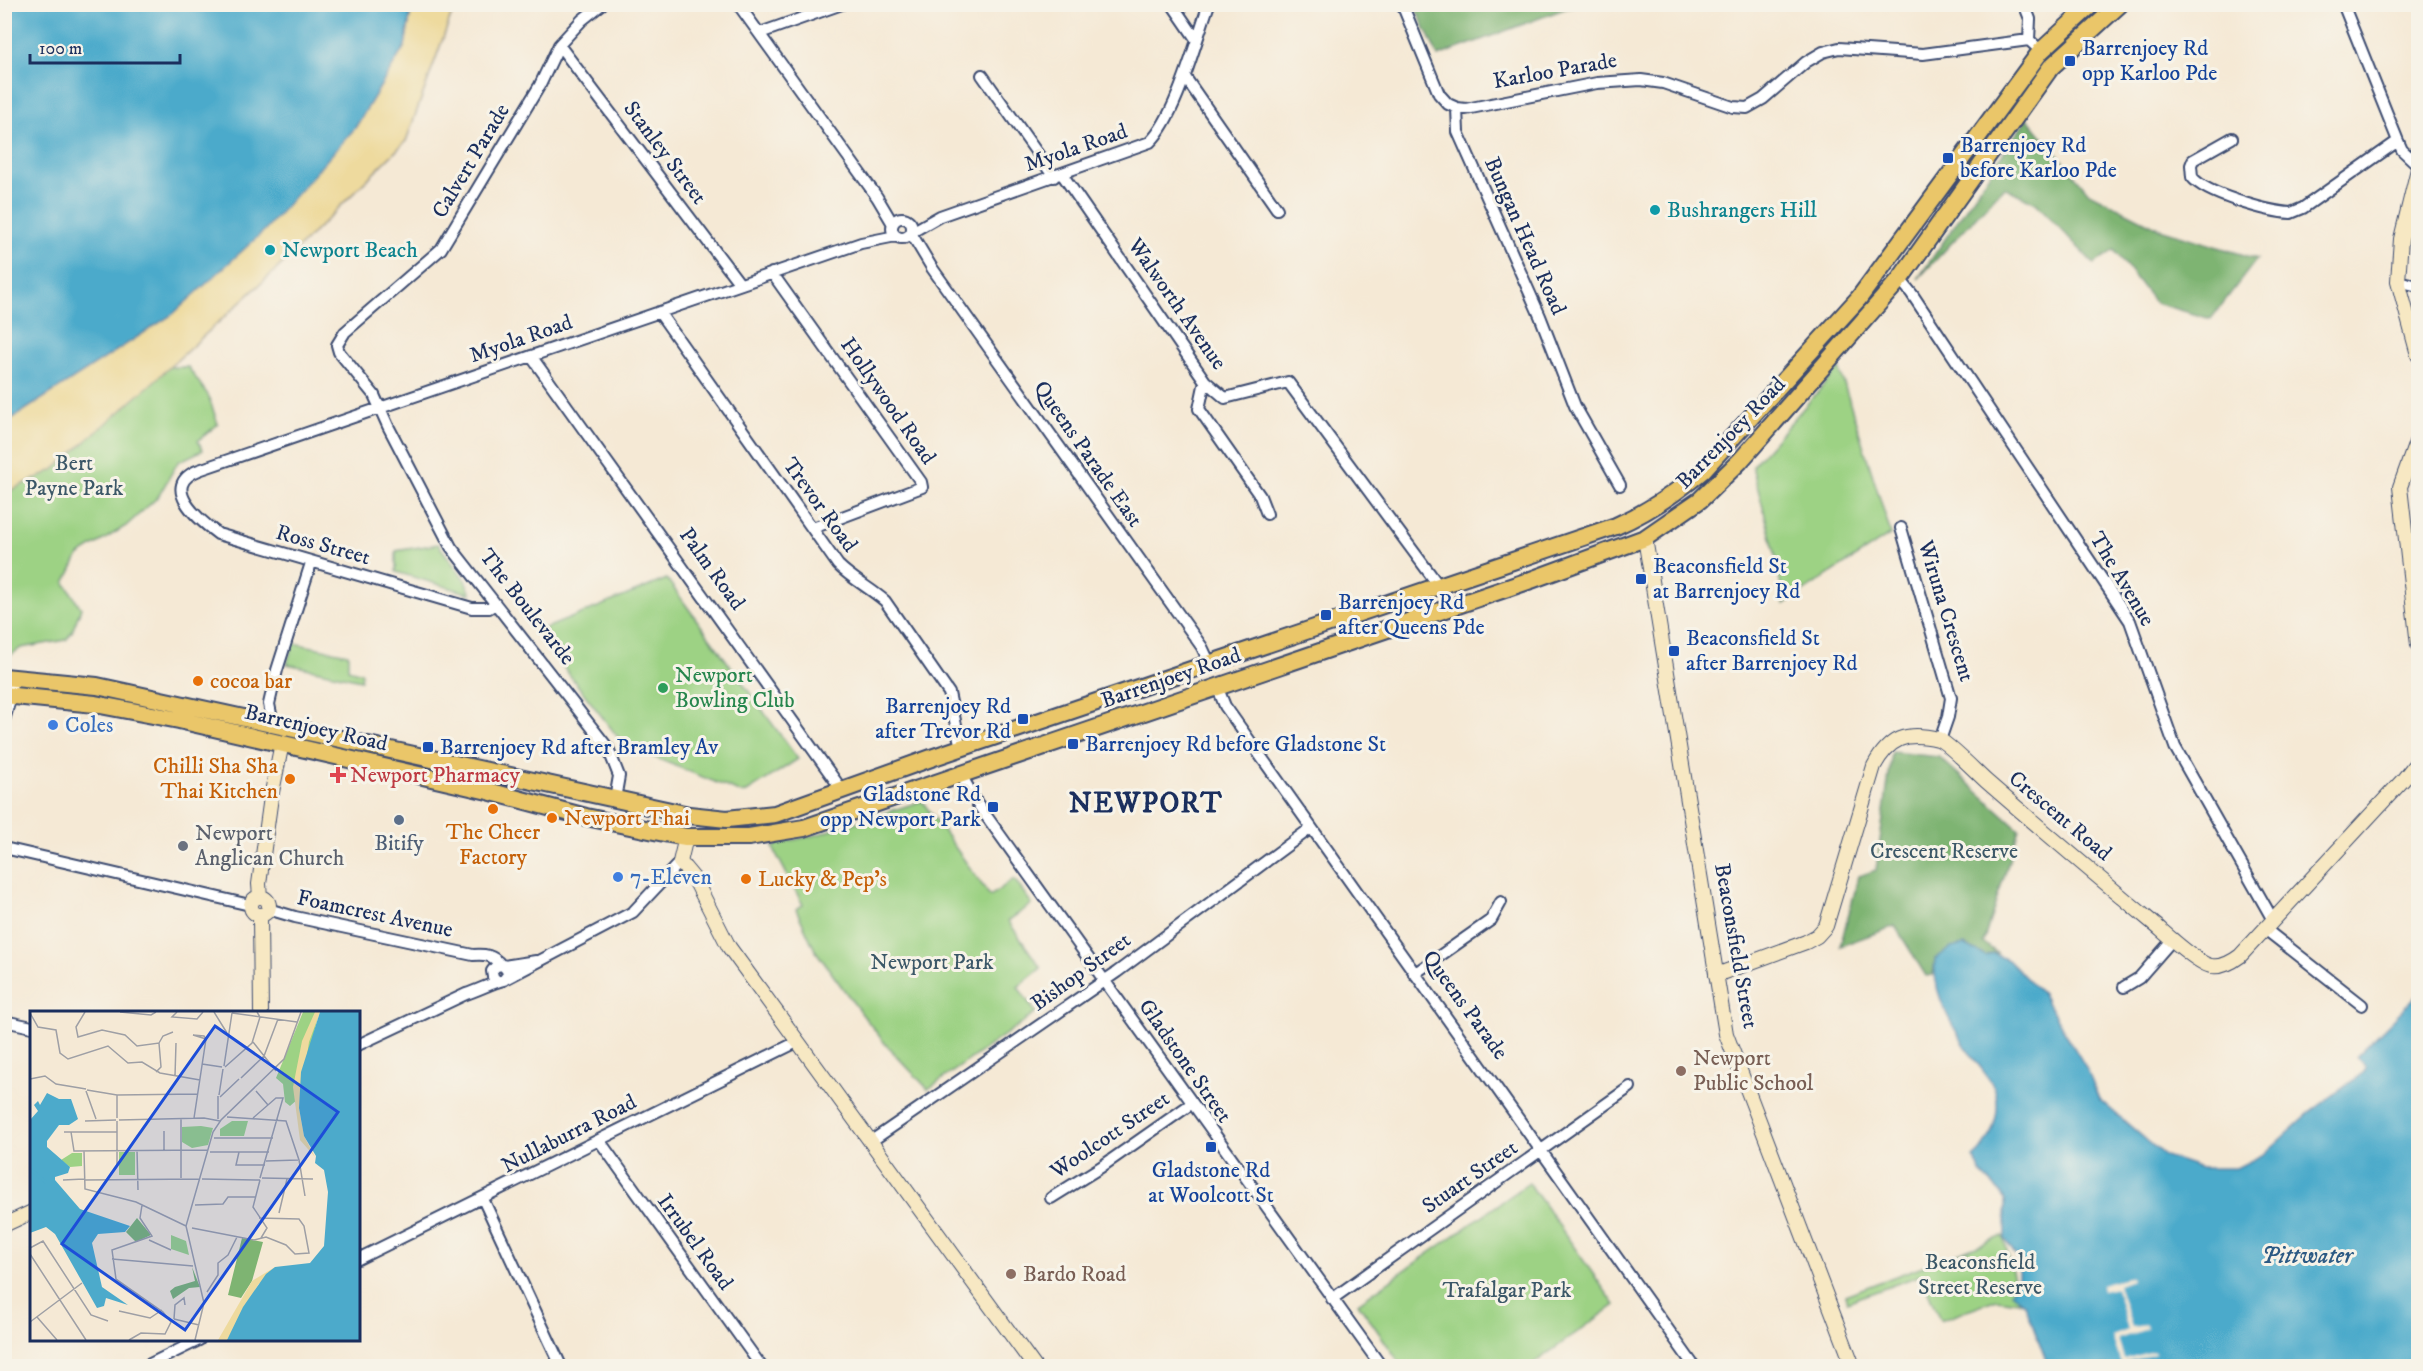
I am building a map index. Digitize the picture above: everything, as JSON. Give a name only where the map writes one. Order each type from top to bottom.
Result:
[{"type":"main road","name":"Barrenjoey Road","points":[[8,678],[97,686],[689,815],[727,819],[775,814],[961,748],[1638,517],[1679,490],[1702,471],[1859,298],[2035,45],[2092,4]]},
{"type":"main road","name":"Barrenjoey Road","points":[[8,695],[95,704],[282,743],[488,791],[586,817],[686,837],[749,837],[804,828],[1531,580],[1645,538],[1700,500],[1740,462],[1900,279],[2026,100],[2064,54],[2120,4]]},
{"type":"main road","name":"Karloo Parade","points":[[2035,45],[2064,54]]},
{"type":"main road","name":"Beaconsfield Street","points":[[1638,517],[1645,538]]},
{"type":"main road","name":"Queens Parade","points":[[1210,664],[1217,686]]},
{"type":"main road","points":[[961,748],[961,775]]},
{"type":"main road","name":"Palm Road","points":[[842,790],[850,811]]},
{"type":"main road","points":[[586,817],[604,809],[615,799],[618,811],[629,826]]},
{"type":"main road","points":[[686,837],[689,815]]},
{"type":"street","name":"Calvert Parade","points":[[380,409],[374,395],[339,351],[339,339],[441,249],[540,86],[559,45],[582,20],[602,4]]},
{"type":"street","name":"Queens Parade East","points":[[738,4],[877,198],[932,268],[1202,647],[1210,664]]},
{"type":"street","points":[[760,33],[842,4]]},
{"type":"street","points":[[1172,4],[1196,39]]},
{"type":"street","name":"Myola Road","points":[[194,472],[1150,142],[1160,130],[1185,77],[1209,4]]},
{"type":"street","points":[[1402,4],[1439,94],[1448,104],[1457,108]]},
{"type":"street","points":[[2024,4],[2030,19],[2035,45]]},
{"type":"street","points":[[2343,4],[2402,150],[2418,167],[2401,239],[2398,281],[2418,355]]},
{"type":"street","name":"Stanley Street","points":[[559,45],[740,284]]},
{"type":"street","name":"Karloo Parade","points":[[1457,108],[1466,110],[1597,83],[1641,80],[1664,83],[1733,107],[1747,108],[1763,99],[1806,62],[1823,52],[1839,48],[1923,54],[2035,45]]},
{"type":"street","name":"Walworth Avenue","points":[[982,75],[1058,175],[1205,381],[1224,398],[1288,382],[1438,586]]},
{"type":"street","points":[[1185,77],[1277,208]]},
{"type":"street","name":"Bungan Head Road","points":[[1457,108],[1458,132],[1540,316],[1575,406],[1620,485]]},
{"type":"street","points":[[2232,138],[2193,160],[2192,177],[2200,185],[2217,194],[2292,213],[2303,208],[2398,141]]},
{"type":"street","name":"Hollywood Road","points":[[772,273],[921,482],[922,487],[813,528]]},
{"type":"street","name":"The Avenue","points":[[1900,279],[2130,621],[2175,747],[2269,925],[2362,1005]]},
{"type":"street","points":[[2398,281],[2418,286]]},
{"type":"street","name":"Trevor Road","points":[[659,312],[847,574],[885,601],[949,693],[961,748]]},
{"type":"street","name":"Palm Road","points":[[531,356],[842,790]]},
{"type":"street","points":[[1205,381],[1199,409],[1260,496],[1267,514]]},
{"type":"street","name":"The Boulevarde","points":[[380,409],[452,547],[608,748],[619,776],[615,799]]},
{"type":"street","points":[[2418,436],[2400,487],[2418,645]]},
{"type":"street","name":"Ross Street","points":[[194,472],[184,482],[182,494],[196,516],[218,534],[311,563],[472,608],[489,608],[495,604]]},
{"type":"street","name":"Wiruna Crescent","points":[[1901,528],[1952,698],[1940,740]]},
{"type":"street","name":"Beaconsfield Street","points":[[1645,538],[1726,1034],[1853,1366]]},
{"type":"street","points":[[273,724],[269,705],[277,670],[285,651],[311,563]]},
{"type":"street","points":[[4,720],[8,678]]},
{"type":"street","name":"Queens Parade","points":[[1217,686],[1225,706],[1694,1366]]},
{"type":"street","points":[[1716,975],[1817,936],[1826,926],[1832,911],[1874,766],[1883,750],[1895,740],[1906,737],[1940,740]]},
{"type":"street","name":"Crescent Road","points":[[1940,740],[2022,813],[2173,939],[2204,964],[2212,966],[2221,966],[2240,956],[2418,761]]},
{"type":"street","points":[[261,1011],[264,912],[254,914],[255,901],[271,796],[282,743]]},
{"type":"street","name":"Gladstone Street","points":[[961,775],[977,803],[1381,1366]]},
{"type":"street","name":"Bishop Street","points":[[870,1142],[1042,1025],[1311,828]]},
{"type":"street","points":[[360,1044],[466,994],[499,973],[537,961],[633,912],[680,862],[686,837]]},
{"type":"street","points":[[4,848],[255,901]]},
{"type":"street","points":[[680,862],[695,880],[729,947],[1034,1366]]},
{"type":"street","points":[[1414,974],[1491,920],[1501,902]]},
{"type":"street","name":"Foamcrest Avenue","points":[[264,912],[473,955],[493,957],[499,973]]},
{"type":"street","points":[[2124,987],[2139,978],[2173,939]]},
{"type":"street","points":[[4,1021],[30,1027]]},
{"type":"street","name":"Nullaburra Road","points":[[360,1258],[797,1042]]},
{"type":"street","name":"Stuart Street","points":[[1332,1299],[1629,1087]]},
{"type":"street","name":"Woolcott Street","points":[[1051,1198],[1101,1167],[1191,1104]]},
{"type":"street","name":"Irrubel Road","points":[[599,1140],[761,1366]]},
{"type":"street","points":[[483,1199],[561,1366]]},
{"type":"street","points":[[4,1225],[30,1213]]},
{"type":"street","points":[[146,1366],[198,1341]]},
{"type":"green space","points":[[1414,5],[1575,5],[1438,56]]},
{"type":"green space","points":[[2027,118],[2089,193],[2160,229],[2257,259],[2211,319],[2155,303],[2114,250],[2094,264],[2036,203],[2004,187],[1918,279]]},
{"type":"green space","name":"Bert Payne Park","points":[[188,367],[208,395],[218,424],[198,441],[203,450],[178,462],[158,497],[126,526],[79,555],[65,583],[81,608],[72,632],[66,640],[21,648],[5,659],[5,430],[113,368]]},
{"type":"green space","points":[[1839,368],[1891,534],[1784,604],[1775,553],[1752,466]]},
{"type":"green space","points":[[438,544],[465,580],[471,594],[396,572],[396,551]]},
{"type":"green space","name":"Newport Bowling Club","points":[[667,579],[798,759],[744,794],[624,745],[536,632]]},
{"type":"green space","points":[[293,643],[348,654],[348,669],[362,673],[361,680],[287,664]]},
{"type":"green space","name":"Crescent Reserve","points":[[1892,752],[1939,757],[2019,829],[1983,943],[1999,954],[1992,953],[1986,956],[1964,945],[1935,959],[1933,975],[1926,976],[1895,926],[1840,946],[1859,876],[1876,870]]},
{"type":"green space","name":"Newport Park","points":[[922,801],[990,896],[1014,879],[1032,904],[1008,921],[1041,968],[1018,987],[1036,1013],[928,1089],[887,1046],[815,950],[796,909],[803,905],[773,848],[780,843],[816,835]]},
{"type":"green space","name":"Trafalgar Park","points":[[1529,1183],[1615,1305],[1530,1366],[1402,1366],[1358,1303]]},
{"type":"green space","name":"Beaconsfield Street Reserve","points":[[2003,1236],[2020,1302],[1997,1299],[1940,1320],[1921,1275],[1847,1302],[1845,1295]]},
{"type":"sand","name":"Newport Beach","points":[[412,5],[455,5],[406,141],[278,268],[150,385],[53,470],[5,493],[5,423],[173,314],[323,162],[355,128],[405,46]]},
{"type":"water","points":[[5,4],[412,5],[405,46],[355,128],[264,231],[173,314],[5,423]]},
{"type":"water","name":"Pittwater","points":[[1964,945],[1986,956],[1992,953],[2008,960],[2042,994],[2087,1069],[2099,1099],[2165,1156],[2201,1168],[2236,1168],[2264,1154],[2309,1113],[2364,1072],[2366,1067],[2356,1057],[2418,994],[2418,1366],[2048,1366],[2025,1304],[2011,1293],[2018,1279],[2018,1259],[2005,1239],[2005,1201],[2001,1193],[1983,1175],[1973,1158],[1985,1145],[1996,1118],[1997,1099],[1994,1087],[1952,1025],[1937,986],[1935,959],[1951,948]]},
{"type":"pier","points":[[2131,1277],[2132,1280],[2118,1285],[2132,1327],[2146,1325],[2147,1329],[2118,1339],[2124,1359],[2155,1351],[2156,1354],[2125,1362],[2126,1366],[2122,1366],[2112,1336],[2128,1330],[2116,1288],[2102,1291],[2101,1285]]},
{"type":"place","name":"Barrenjoey Rd opp Karloo Pde","points":[[2070,61]]},
{"type":"place","name":"Barrenjoey Rd before Karloo Pde","points":[[1948,158]]},
{"type":"place","name":"Bushrangers Hill","points":[[1655,210]]},
{"type":"place","name":"Newport Beach","points":[[270,250]]},
{"type":"place","name":"Beaconsfield St at Barrenjoey Rd","points":[[1641,579]]},
{"type":"place","name":"Barrenjoey Rd after Queens Pde","points":[[1326,615]]},
{"type":"place","name":"Beaconsfield St after Barrenjoey Rd","points":[[1674,651]]},
{"type":"place","name":"cocoa bar","points":[[198,681]]},
{"type":"place","name":"Newport Bowling Club","points":[[663,688]]},
{"type":"place","name":"Barrenjoey Rd after Trevor Rd","points":[[1023,719]]},
{"type":"place","name":"Coles","points":[[53,725]]},
{"type":"place","name":"Barrenjoey Rd before Gladstone St","points":[[1073,744]]},
{"type":"place","name":"Barrenjoey Rd after Bramley Av","points":[[428,747]]},
{"type":"place","name":"Newport Pharmacy","points":[[338,775]]},
{"type":"place","name":"Chilli Sha Sha Thai Kitchen","points":[[290,779]]},
{"type":"place","name":"Gladstone Rd opp Newport Park","points":[[993,807]]},
{"type":"place","name":"The Cheer Factory","points":[[493,809]]},
{"type":"place","name":"Newport Thai","points":[[552,818]]},
{"type":"place","name":"Bitify","points":[[399,820]]},
{"type":"place","name":"Newport Anglican Church","points":[[183,846]]},
{"type":"place","name":"7-Eleven","points":[[618,877]]},
{"type":"place","name":"Lucky & Pep's","points":[[746,879]]},
{"type":"place","name":"Newport Public School","points":[[1681,1071]]},
{"type":"place","name":"Gladstone Rd at Woolcott St","points":[[1211,1147]]},
{"type":"place","name":"Bardo Road","points":[[1011,1274]]},
{"type":"district","name":"NEWPORT","points":[[1146,803]]}]
